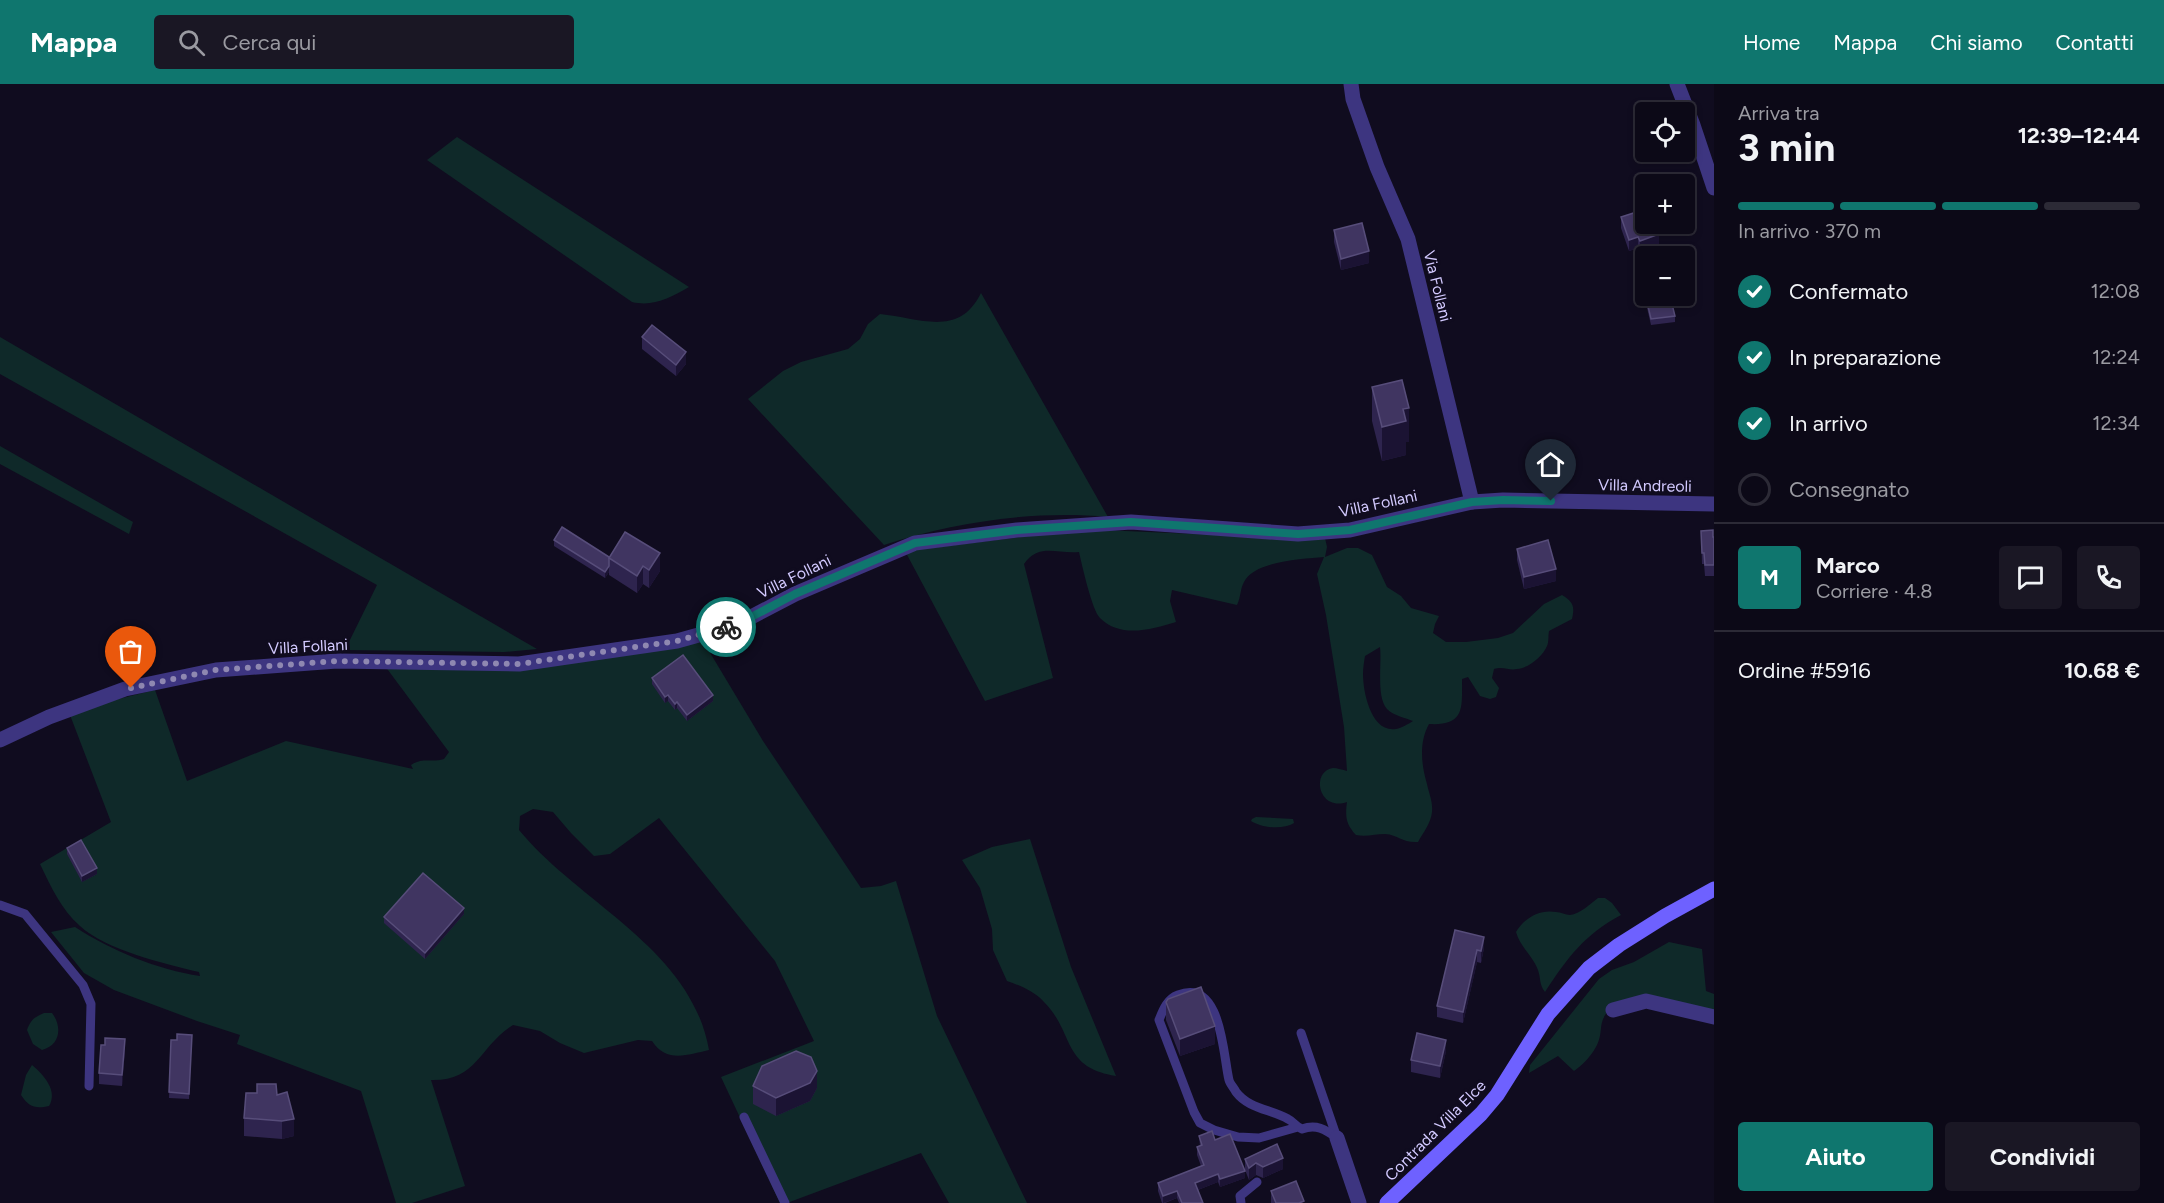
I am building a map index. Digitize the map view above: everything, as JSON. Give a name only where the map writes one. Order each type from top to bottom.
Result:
[{"type":"main road","name":"Contrada Villa Elce","points":[[1387,1203],[1492,1101],[1548,1014],[1588,968],[1656,921],[1714,890]]},
{"type":"street","name":"Via Follani","points":[[1351,84],[1353,99],[1377,167],[1408,239],[1472,502]]},
{"type":"street","points":[[1677,84],[1714,188]]},
{"type":"street","name":"Villa Follani","points":[[0,740],[49,717],[125,689],[216,670],[337,661],[519,664],[677,641],[738,624],[795,594],[915,543],[1017,530],[1131,522],[1308,533],[1350,530],[1472,502],[1503,500]]},
{"type":"street","name":"Villa Andreoli","points":[[1503,500],[1714,504]]},
{"type":"street","points":[[1613,1010],[1646,1001],[1714,1017]]},
{"type":"street","points":[[1336,1138],[1359,1203]]},
{"type":"lane","points":[[0,904],[25,914],[83,985],[91,1004],[89,1086]]},
{"type":"lane","points":[[1298,1127],[1259,1138],[1238,1137],[1200,1123],[1160,1020],[1163,1007],[1175,996],[1186,993],[1196,994],[1208,1002],[1219,1024],[1230,1082],[1238,1095],[1253,1107],[1273,1111],[1291,1120],[1302,1129],[1310,1126],[1324,1129],[1336,1138]]},
{"type":"lane","points":[[1301,1034],[1336,1138]]},
{"type":"lane","points":[[744,1117],[785,1203]]},
{"type":"lane","points":[[1241,1203],[1240,1196],[1257,1182]]},
{"type":"green space","points":[[457,137],[689,287],[668,298],[654,302],[632,302],[427,160]]},
{"type":"green space","points":[[981,293],[1108,517],[1052,515],[994,520],[938,530],[884,545],[748,399],[783,371],[801,362],[848,349],[860,339],[868,324],[880,314],[924,321],[950,320],[962,316],[972,307]]},
{"type":"green space","points":[[0,337],[537,649],[504,652],[345,650],[377,585],[0,374]]},
{"type":"green space","points":[[0,446],[133,522],[129,534],[0,464]]},
{"type":"green space","points":[[1103,530],[1325,538],[1327,547],[1325,557],[1347,548],[1358,548],[1372,555],[1387,587],[1401,596],[1411,608],[1439,616],[1433,633],[1446,642],[1498,638],[1513,633],[1544,604],[1562,595],[1572,605],[1573,615],[1572,619],[1549,631],[1545,650],[1531,664],[1522,668],[1494,669],[1492,678],[1499,688],[1496,697],[1490,699],[1480,696],[1468,677],[1462,679],[1459,713],[1449,722],[1429,724],[1422,753],[1432,812],[1418,842],[1385,834],[1356,835],[1347,820],[1347,802],[1337,804],[1324,797],[1320,783],[1326,771],[1333,768],[1347,771],[1344,727],[1317,574],[1324,557],[1279,562],[1258,570],[1249,575],[1244,582],[1237,605],[1172,590],[1170,601],[1176,622],[1147,629],[1127,630],[1108,624],[1100,618],[1091,597],[1079,552],[1049,551],[1036,554],[1024,564],[1053,678],[985,701],[905,551],[1046,534]],"holes":[[[1380,647],[1380,688],[1384,704],[1393,713],[1413,721],[1396,729],[1387,729],[1380,725],[1370,710],[1365,691],[1363,674],[1365,656]]]},
{"type":"green space","points":[[703,641],[763,741],[861,888],[881,886],[896,881],[937,1016],[1027,1203],[949,1203],[921,1153],[787,1203],[780,1203],[721,1077],[814,1041],[775,961],[659,818],[610,854],[594,856],[553,812],[533,809],[520,816],[519,830],[544,857],[657,955],[680,983],[698,1014],[709,1050],[678,1056],[670,1055],[658,1048],[652,1041],[638,1040],[584,1053],[540,1031],[513,1025],[492,1043],[469,1069],[447,1079],[431,1080],[465,1186],[412,1203],[396,1203],[361,1091],[237,1044],[240,1035],[114,990],[84,973],[51,932],[75,927],[103,944],[135,958],[200,976],[199,972],[136,955],[91,935],[67,912],[48,881],[40,864],[111,822],[70,715],[106,702],[155,690],[187,781],[286,741],[413,769],[411,765],[415,763],[444,759],[449,752],[385,666],[487,667]]},
{"type":"green space","points":[[1256,817],[1293,819],[1294,823],[1284,827],[1267,827],[1251,821]]},
{"type":"green space","points":[[1030,839],[1071,967],[1116,1076],[1098,1072],[1077,1057],[1054,1014],[1036,995],[1007,981],[993,950],[992,929],[980,888],[962,860],[992,847]]},
{"type":"green space","points":[[1598,898],[1605,898],[1612,903],[1621,915],[1597,931],[1578,948],[1545,992],[1536,965],[1516,932],[1528,919],[1538,913],[1550,911],[1574,914]]},
{"type":"green space","points":[[1669,942],[1702,949],[1706,991],[1714,994],[1714,1014],[1685,1005],[1610,1009],[1603,1018],[1597,1045],[1577,1069],[1574,1071],[1558,1056],[1529,1073],[1530,1065],[1599,979],[1612,970],[1634,962]]},
{"type":"green space","points":[[44,1013],[52,1013],[57,1024],[58,1035],[53,1044],[42,1050],[33,1044],[27,1030],[33,1020]]},
{"type":"green space","points":[[32,1065],[45,1078],[51,1089],[49,1106],[33,1106],[21,1095],[26,1075]]},
{"type":"building","points":[[1635,213],[1635,234],[1659,234],[1640,241],[1638,237],[1629,240],[1621,217]]},
{"type":"building","points":[[1362,223],[1369,251],[1341,259],[1334,230]]},
{"type":"building","points":[[1648,306],[1672,306],[1675,316],[1651,319]]},
{"type":"building","points":[[652,325],[686,352],[676,365],[642,337]]},
{"type":"building","points":[[1402,380],[1409,408],[1403,409],[1406,421],[1382,427],[1372,387]]},
{"type":"building","points":[[562,527],[609,557],[609,566],[605,572],[554,540]]},
{"type":"building","points":[[1713,530],[1714,565],[1705,565],[1701,531]]},
{"type":"building","points":[[625,532],[660,553],[649,570],[643,566],[637,576],[609,558]]},
{"type":"building","points":[[1548,540],[1556,569],[1524,577],[1517,549]]},
{"type":"building","points":[[683,655],[713,695],[687,715],[677,702],[675,704],[668,695],[665,697],[652,678]]},
{"type":"building","points":[[81,840],[97,868],[82,876],[67,848]]},
{"type":"building","points":[[423,873],[464,908],[425,953],[384,917]]},
{"type":"building","points":[[1455,930],[1484,937],[1481,951],[1477,950],[1463,1012],[1437,1006]]},
{"type":"building","points":[[1201,987],[1215,1026],[1180,1039],[1166,1002],[1168,999]]},
{"type":"building","points":[[1417,1033],[1446,1040],[1440,1066],[1411,1060]]},
{"type":"building","points":[[177,1034],[192,1035],[189,1094],[169,1092],[171,1040],[177,1040]]},
{"type":"building","points":[[105,1038],[125,1039],[122,1075],[99,1073],[101,1045],[105,1045]]},
{"type":"building","points":[[796,1051],[811,1057],[817,1071],[810,1083],[776,1098],[753,1086],[762,1066]]},
{"type":"building","points":[[257,1084],[276,1084],[277,1095],[287,1092],[294,1119],[282,1121],[244,1118],[246,1093],[257,1093]]},
{"type":"building","points":[[1212,1131],[1215,1140],[1230,1134],[1245,1171],[1220,1179],[1218,1174],[1195,1183],[1203,1203],[1182,1203],[1177,1191],[1163,1196],[1158,1183],[1204,1165],[1197,1147],[1202,1145],[1199,1136]]},
{"type":"building","points":[[1277,1144],[1283,1158],[1263,1167],[1256,1163],[1249,1168],[1245,1159]]},
{"type":"building","points":[[1296,1181],[1304,1201],[1276,1203],[1271,1191]]},
{"type":"way so far","points":[[131,688],[216,670],[337,661],[519,664],[677,641],[726,627]]},
{"type":"route","points":[[726,627],[738,624],[795,594],[915,543],[1017,530],[1131,522],[1298,534],[1350,530],[1472,502],[1551,501]]}]
